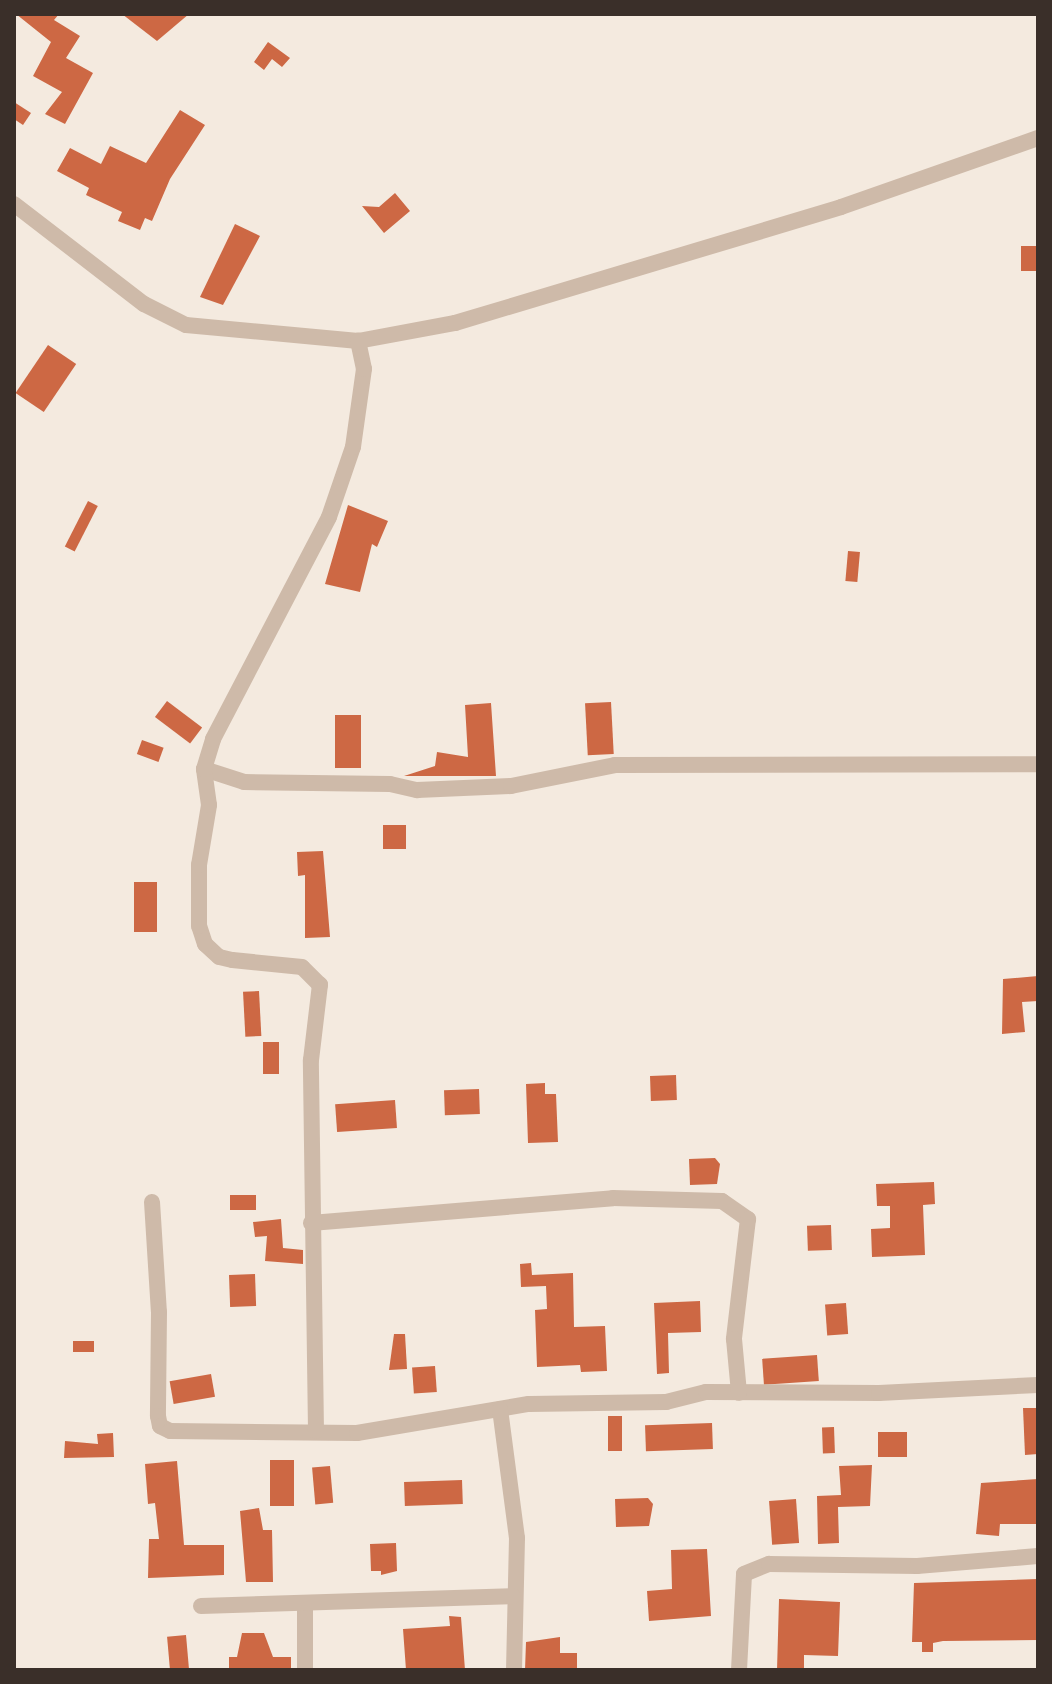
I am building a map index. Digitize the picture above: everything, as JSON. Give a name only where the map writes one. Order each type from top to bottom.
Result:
[{"type":"street","points":[[14,204],[144,304],[186,325],[358,341],[455,323],[841,207],[1038,138]]},
{"type":"street","points":[[316,1431],[311,1060],[320,985],[302,967],[219,957],[205,944],[199,926],[199,865],[209,805],[204,769],[246,668],[288,600],[329,517],[353,447],[364,369],[358,341]]},
{"type":"street","points":[[204,769],[244,782],[390,784],[417,790],[511,786],[615,765],[1038,764]]},
{"type":"street","points":[[311,1223],[613,1198],[722,1201],[748,1219],[734,1339],[739,1393]]},
{"type":"street","points":[[152,1202],[160,1426],[191,1435],[393,1429],[500,1409],[739,1393],[1038,1385]]},
{"type":"street","points":[[500,1409],[515,1513],[514,1670]]},
{"type":"street","points":[[739,1670],[744,1574],[769,1564],[917,1566],[1038,1556]]},
{"type":"street","points":[[201,1606],[513,1596]]},
{"type":"street","points":[[305,1604],[305,1670]]},
{"type":"building","points":[[16,14],[59,14],[54,20],[80,36],[66,58],[93,73],[65,124],[45,114],[62,92],[33,76],[51,42]]},
{"type":"building","points":[[122,14],[189,14],[157,41]]},
{"type":"building","points":[[268,42],[290,58],[282,67],[272,59],[264,70],[254,62]]},
{"type":"building","points":[[14,102],[31,113],[23,125],[14,119]]},
{"type":"building","points":[[180,110],[205,125],[170,179],[152,221],[145,218],[140,230],[118,221],[122,212],[86,195],[89,188],[57,171],[70,148],[101,164],[110,146],[146,163]]},
{"type":"building","points":[[395,193],[410,211],[384,233],[362,206],[379,207]]},
{"type":"building","points":[[235,224],[260,236],[223,305],[200,297]]},
{"type":"building","points":[[1021,246],[1038,246],[1038,271],[1021,271]]},
{"type":"building","points":[[48,345],[76,364],[44,412],[16,393]]},
{"type":"building","points":[[88,501],[98,506],[75,551],[65,546]]},
{"type":"building","points":[[348,505],[388,521],[377,547],[372,544],[360,592],[325,584]]},
{"type":"building","points":[[848,551],[860,552],[857,582],[845,581]]},
{"type":"building","points":[[167,701],[202,727],[190,743],[155,717]]},
{"type":"building","points":[[611,702],[614,754],[588,755],[585,703]]},
{"type":"building","points":[[491,703],[496,776],[404,776],[435,766],[437,752],[468,757],[465,705]]},
{"type":"building","points":[[335,715],[361,715],[361,768],[335,768]]},
{"type":"building","points":[[142,740],[164,748],[158,762],[137,754]]},
{"type":"building","points":[[383,825],[406,825],[406,849],[383,849]]},
{"type":"building","points":[[323,851],[330,937],[305,938],[305,875],[298,876],[297,852]]},
{"type":"building","points":[[134,882],[157,882],[157,932],[134,932]]},
{"type":"building","points":[[1038,976],[1038,1001],[1022,1002],[1025,1032],[1002,1034],[1003,979]]},
{"type":"building","points":[[259,991],[261,1036],[245,1037],[243,992]]},
{"type":"building","points":[[263,1042],[279,1042],[279,1074],[263,1074]]},
{"type":"building","points":[[676,1075],[677,1100],[651,1101],[650,1076]]},
{"type":"building","points":[[545,1083],[545,1094],[556,1094],[558,1142],[528,1143],[526,1084]]},
{"type":"building","points":[[479,1089],[480,1114],[445,1115],[444,1090]]},
{"type":"building","points":[[395,1100],[397,1128],[337,1132],[335,1104]]},
{"type":"building","points":[[715,1158],[720,1164],[717,1184],[690,1185],[689,1159]]},
{"type":"building","points":[[934,1182],[935,1204],[923,1205],[925,1255],[872,1257],[871,1229],[890,1228],[890,1206],[877,1206],[876,1184]]},
{"type":"building","points":[[230,1195],[256,1195],[256,1210],[230,1210]]},
{"type":"building","points":[[281,1219],[283,1248],[303,1250],[303,1264],[265,1261],[267,1236],[255,1237],[253,1222]]},
{"type":"building","points":[[831,1225],[832,1250],[808,1251],[807,1226]]},
{"type":"building","points":[[531,1263],[532,1275],[573,1273],[574,1327],[605,1326],[607,1371],[581,1372],[580,1365],[537,1367],[535,1310],[547,1309],[546,1286],[521,1287],[520,1264]]},
{"type":"building","points":[[255,1274],[256,1306],[230,1307],[229,1275]]},
{"type":"building","points":[[700,1301],[701,1332],[668,1333],[669,1373],[657,1374],[654,1303]]},
{"type":"building","points":[[846,1303],[848,1334],[827,1335],[825,1304]]},
{"type":"building","points":[[394,1334],[405,1334],[407,1369],[389,1370]]},
{"type":"building","points":[[73,1341],[94,1341],[94,1352],[73,1352]]},
{"type":"building","points":[[817,1355],[819,1381],[764,1385],[762,1359]]},
{"type":"building","points":[[435,1366],[437,1392],[414,1394],[412,1368]]},
{"type":"building","points":[[211,1374],[215,1397],[174,1404],[170,1381]]},
{"type":"building","points":[[1023,1408],[1038,1408],[1038,1454],[1025,1455]]},
{"type":"building","points":[[608,1416],[622,1416],[622,1451],[608,1451]]},
{"type":"building","points":[[712,1423],[713,1449],[646,1451],[645,1425]]},
{"type":"building","points":[[822,1427],[834,1427],[835,1453],[823,1453]]},
{"type":"building","points":[[878,1432],[907,1432],[907,1457],[878,1457]]},
{"type":"building","points":[[113,1433],[114,1457],[64,1458],[65,1441],[98,1444],[97,1434]]},
{"type":"building","points":[[270,1460],[294,1460],[294,1506],[270,1506]]},
{"type":"building","points":[[177,1461],[184,1545],[224,1545],[224,1575],[148,1578],[149,1539],[159,1539],[155,1503],[148,1504],[145,1464]]},
{"type":"building","points":[[872,1465],[870,1506],[838,1507],[839,1543],[818,1544],[817,1496],[841,1495],[839,1466]]},
{"type":"building","points":[[330,1466],[333,1503],[315,1504],[312,1468]]},
{"type":"building","points":[[1038,1479],[1038,1524],[1000,1524],[999,1536],[976,1534],[981,1483]]},
{"type":"building","points":[[462,1480],[463,1504],[405,1506],[404,1482]]},
{"type":"building","points":[[648,1498],[653,1504],[649,1526],[616,1527],[615,1499]]},
{"type":"building","points":[[796,1499],[799,1543],[772,1545],[769,1501]]},
{"type":"building","points":[[259,1508],[263,1530],[272,1530],[273,1582],[246,1582],[240,1511]]},
{"type":"building","points":[[396,1543],[397,1571],[381,1575],[381,1571],[371,1571],[370,1544]]},
{"type":"building","points":[[707,1549],[711,1616],[649,1621],[647,1591],[672,1589],[671,1550]]},
{"type":"building","points":[[1038,1579],[1038,1640],[943,1641],[933,1643],[933,1652],[922,1652],[922,1642],[912,1642],[914,1583]]},
{"type":"building","points":[[779,1599],[840,1602],[838,1656],[804,1655],[804,1670],[777,1670]]},
{"type":"building","points":[[449,1616],[461,1617],[465,1670],[406,1670],[403,1629],[450,1626]]},
{"type":"building","points":[[242,1633],[264,1633],[273,1657],[291,1657],[291,1670],[229,1670],[229,1657],[237,1657]]},
{"type":"building","points":[[186,1635],[189,1670],[170,1670],[167,1637]]},
{"type":"building","points":[[560,1637],[560,1653],[577,1653],[577,1670],[525,1670],[526,1642]]}]
